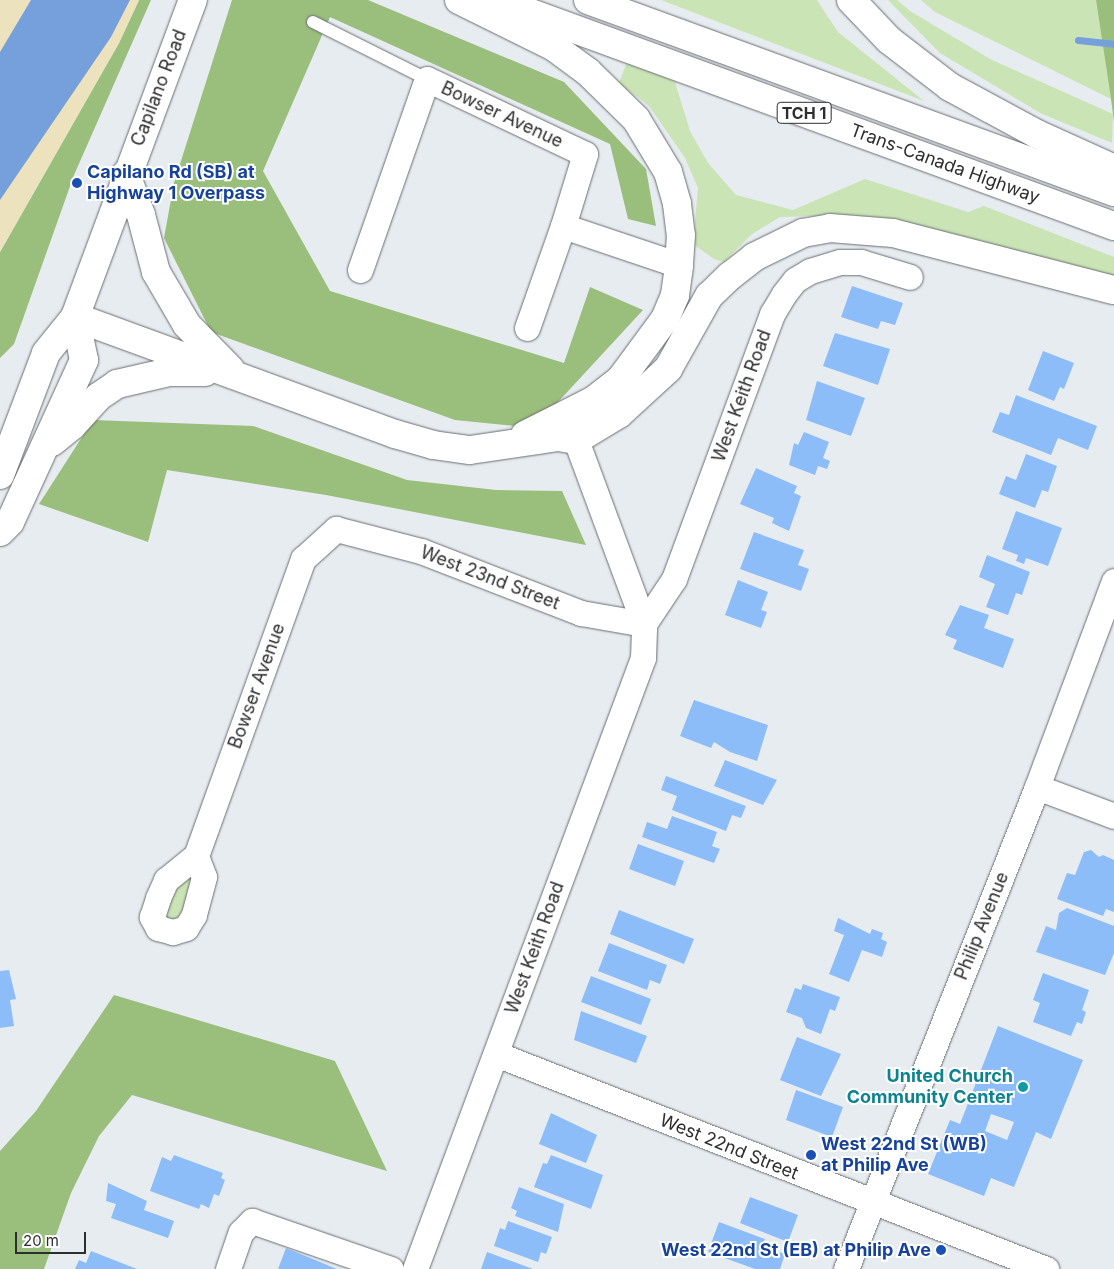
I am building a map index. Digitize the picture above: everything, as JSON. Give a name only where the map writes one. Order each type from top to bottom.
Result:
[{"type":"main road","name":"Capilano Road","points":[[0,475],[46,353],[74,317],[126,174],[193,0]]},
{"type":"main road","points":[[459,0],[554,47],[588,72],[636,119],[668,172],[679,220],[679,264],[675,295],[666,319],[620,380],[594,400],[511,443]]},
{"type":"main road","name":"Trans-Canada Highway","points":[[495,0],[1114,226]]},
{"type":"main road","name":"Trans-Canada Highway","points":[[588,0],[1114,192]]},
{"type":"main road","points":[[851,0],[889,40],[950,87],[1037,134],[1114,169]]},
{"type":"main road","points":[[126,174],[141,215],[156,272],[172,302],[208,350],[239,377]]},
{"type":"main road","points":[[74,317],[433,445],[470,450],[558,437],[576,440],[619,414],[668,369],[709,296],[754,257],[803,233],[830,228],[893,233],[1114,290]]},
{"type":"main road","points":[[0,532],[10,522],[84,360],[74,317]]},
{"type":"main road","points":[[45,447],[72,426],[98,397],[117,384],[169,372],[239,377]]},
{"type":"main road","points":[[576,440],[585,426],[613,400],[620,380]]},
{"type":"street","name":"Bowser Avenue","points":[[360,270],[427,79],[585,154],[563,226],[527,328]]},
{"type":"street","points":[[563,226],[679,264]]},
{"type":"street","name":"West Keith Road","points":[[644,624],[674,579],[772,314],[784,294],[795,280],[810,271],[840,262],[861,262],[910,277]]},
{"type":"street","name":"West Keith Road","points":[[415,1269],[643,658],[644,624],[576,440]]},
{"type":"street","name":"Bowser Avenue","points":[[196,856],[302,559],[336,529]]},
{"type":"street","name":"West 23nd Street","points":[[336,529],[421,552],[580,613],[644,624]]},
{"type":"street","name":"Philip Avenue","points":[[846,1269],[1037,787],[1114,581]]},
{"type":"street","points":[[1037,787],[1114,816]]},
{"type":"street","name":"West 22nd Street","points":[[496,1054],[871,1203],[1046,1269]]},
{"type":"street","points":[[228,1269],[241,1232],[252,1221],[391,1269]]},
{"type":"lane","points":[[313,22],[427,79]]},
{"type":"green space","points":[[139,0],[151,0],[74,175],[14,344],[0,358],[0,252],[119,43]]},
{"type":"green space","points":[[232,0],[368,0],[564,82],[646,169],[656,226],[628,219],[610,144],[330,17],[263,171],[330,291],[564,363],[590,287],[643,310],[534,428],[455,420],[211,332],[164,238],[174,183]]},
{"type":"green space","points":[[661,0],[817,0],[838,32],[924,101]]},
{"type":"green space","points":[[888,0],[897,0],[910,11],[992,60],[1113,114],[1112,143],[1040,113],[940,53]]},
{"type":"green space","points":[[921,0],[1096,0],[1111,99],[935,12]]},
{"type":"green space","points":[[1096,0],[1114,0],[1114,122],[1111,99]]},
{"type":"green space","points":[[628,59],[675,82],[690,131],[708,163],[736,195],[793,210],[865,179],[968,212],[984,206],[1114,257],[1114,277],[895,220],[850,215],[780,217],[752,234],[724,262],[714,259],[693,244],[698,188],[685,158],[649,106],[619,83]]},
{"type":"green space","points":[[93,420],[253,426],[407,480],[496,490],[562,491],[586,545],[326,495],[167,470],[148,542],[39,504]]},
{"type":"green space","points":[[189,874],[192,880],[180,920],[172,924],[163,915],[164,910],[182,877]]},
{"type":"green space","points":[[114,995],[335,1061],[387,1171],[132,1095],[99,1136],[71,1193],[44,1269],[0,1269],[0,1151],[36,1111]]},
{"type":"sand","points":[[0,0],[139,0],[119,43],[0,252]]},
{"type":"water","points":[[31,0],[130,0],[111,37],[0,200],[0,52]]},
{"type":"building","points":[[852,286],[903,303],[895,325],[881,321],[878,329],[841,317]]},
{"type":"building","points":[[835,333],[890,349],[878,385],[823,366]]},
{"type":"building","points":[[1043,351],[1074,363],[1064,389],[1060,387],[1054,401],[1028,390]]},
{"type":"building","points":[[817,381],[865,398],[851,436],[806,420]]},
{"type":"building","points":[[1016,395],[1097,426],[1088,450],[1058,438],[1051,455],[992,432],[1000,412],[1009,415]]},
{"type":"building","points":[[804,432],[829,442],[823,458],[830,461],[827,469],[818,466],[815,475],[789,465],[794,443],[798,445]]},
{"type":"building","points":[[1026,454],[1057,466],[1048,492],[1042,490],[1035,508],[999,494],[1006,476],[1016,480]]},
{"type":"building","points":[[756,468],[797,486],[794,493],[801,496],[789,531],[772,523],[774,518],[740,504]]},
{"type":"building","points":[[1016,511],[1062,528],[1048,566],[1026,558],[1024,564],[1016,561],[1018,555],[1002,549]]},
{"type":"building","points":[[754,532],[804,550],[798,565],[809,569],[801,591],[740,569]]},
{"type":"building","points":[[987,555],[1030,572],[1022,595],[1016,593],[1008,615],[986,607],[995,584],[979,577]]},
{"type":"building","points":[[738,580],[768,592],[761,610],[767,612],[761,628],[725,615]]},
{"type":"building","points":[[960,605],[989,615],[984,628],[1014,639],[1003,668],[953,649],[957,640],[945,635]]},
{"type":"building","points":[[694,700],[768,725],[757,761],[730,752],[714,742],[711,748],[680,736]]},
{"type":"building","points":[[725,760],[777,780],[763,805],[714,786]]},
{"type":"building","points":[[666,776],[746,806],[741,818],[732,815],[726,831],[672,810],[677,796],[661,790]]},
{"type":"building","points":[[672,816],[717,832],[712,846],[720,849],[714,863],[642,837],[647,822],[667,829]]},
{"type":"building","points":[[638,844],[684,861],[675,886],[629,869]]},
{"type":"building","points":[[1091,850],[1099,857],[1103,855],[1114,860],[1114,912],[1106,909],[1103,916],[1057,899],[1067,873],[1075,875],[1084,852]]},
{"type":"building","points":[[1067,908],[1114,926],[1114,953],[1105,975],[1036,952],[1046,926],[1056,930],[1059,913]]},
{"type":"building","points":[[619,910],[694,939],[684,964],[610,934]]},
{"type":"building","points":[[838,918],[870,934],[872,929],[883,933],[881,939],[887,942],[882,957],[862,950],[849,982],[829,974],[844,935],[834,931]]},
{"type":"building","points":[[609,943],[667,965],[660,984],[650,980],[647,990],[598,971]]},
{"type":"building","points":[[9,970],[16,999],[10,1000],[14,1026],[0,1028],[0,971]]},
{"type":"building","points":[[1043,973],[1089,990],[1082,1010],[1086,1012],[1082,1024],[1077,1022],[1071,1036],[1033,1022],[1040,1003],[1033,1000]]},
{"type":"building","points":[[591,976],[651,999],[641,1025],[581,1002]]},
{"type":"building","points":[[803,984],[840,997],[835,1011],[830,1009],[821,1034],[806,1028],[802,1018],[786,1012],[795,988],[801,990]]},
{"type":"building","points":[[581,1011],[647,1036],[636,1063],[574,1040]]},
{"type":"building","name":"United Church Community Center","points":[[998,1026],[1083,1060],[1051,1139],[1036,1132],[1014,1187],[991,1178],[984,1196],[928,1174],[950,1120],[960,1124]],"holes":[[[991,1114],[1014,1122],[1007,1140],[985,1131]]]},
{"type":"building","points":[[797,1037],[841,1054],[821,1096],[780,1080]]},
{"type":"building","points":[[796,1090],[843,1107],[832,1137],[786,1120]]},
{"type":"building","points":[[551,1113],[597,1135],[586,1163],[539,1144]]},
{"type":"building","points":[[174,1155],[223,1173],[221,1178],[225,1180],[219,1196],[214,1194],[209,1208],[201,1204],[199,1209],[150,1191],[162,1157],[171,1161]]},
{"type":"building","points":[[551,1155],[603,1175],[591,1209],[534,1187],[543,1163],[547,1164]]},
{"type":"building","points":[[108,1183],[147,1201],[144,1210],[174,1221],[168,1238],[111,1218],[116,1204],[106,1201]]},
{"type":"building","points":[[519,1187],[564,1204],[558,1232],[515,1216],[517,1211],[511,1208]]},
{"type":"building","points":[[750,1197],[798,1215],[788,1242],[740,1223]]},
{"type":"building","points":[[508,1221],[552,1237],[546,1254],[541,1252],[538,1262],[494,1246],[500,1228],[505,1230]]},
{"type":"building","points":[[719,1222],[765,1239],[762,1246],[785,1254],[780,1269],[755,1269],[708,1252]]},
{"type":"building","points":[[286,1248],[337,1269],[278,1269]]},
{"type":"building","points":[[91,1251],[137,1269],[75,1269],[79,1260],[86,1263]]},
{"type":"building","points":[[487,1252],[533,1269],[481,1269]]},
{"type":"waterway","points":[[1078,40],[1114,44]]},
{"type":"place","name":"Capilano Rd (SB) at Highway 1 Overpass","points":[[77,183]]},
{"type":"place","name":"United Church Community Center","points":[[1023,1087]]},
{"type":"place","name":"West 22nd St (WB) at Philip Ave","points":[[811,1155]]},
{"type":"place","name":"West 22nd St (EB) at Philip Ave","points":[[941,1250]]}]
